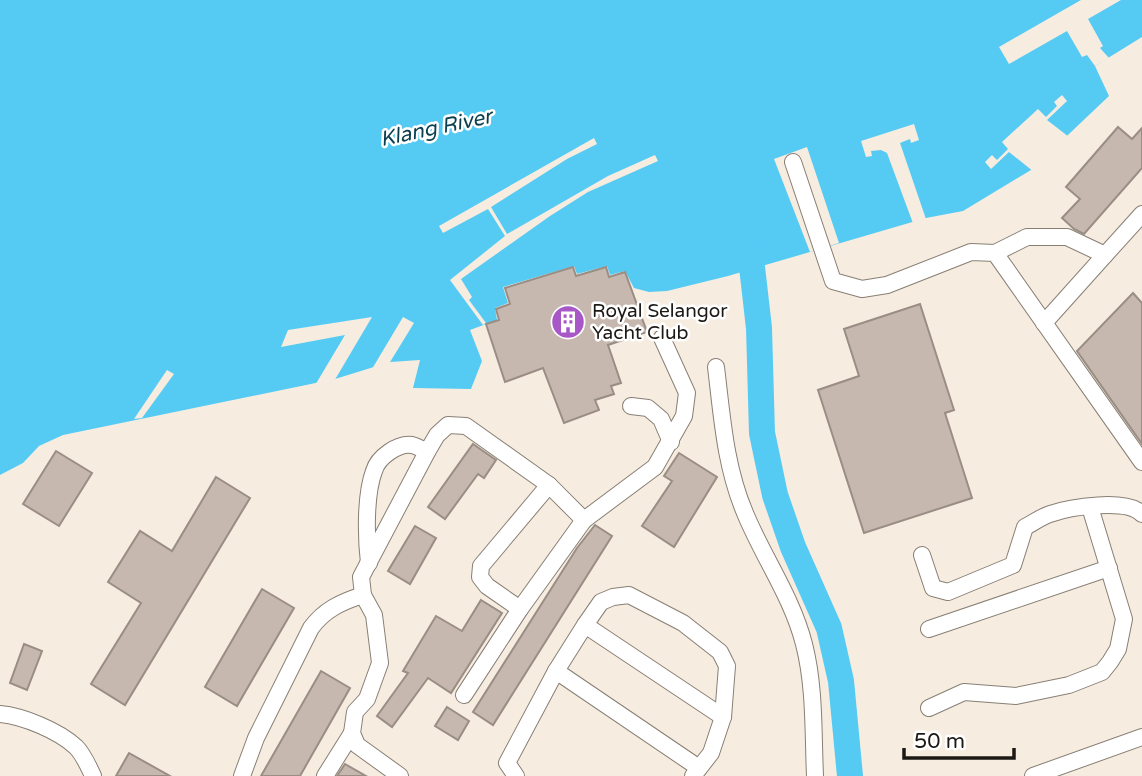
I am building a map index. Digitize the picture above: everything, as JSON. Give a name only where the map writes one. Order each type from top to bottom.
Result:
[{"type":"street","points":[[793,162],[833,281],[862,289],[887,285],[971,252],[995,253],[1027,237],[1067,237],[1105,255]]},
{"type":"street","points":[[1044,323],[1142,214]]},
{"type":"street","points":[[995,253],[1142,462]]},
{"type":"street","points":[[464,695],[520,609],[584,520],[654,467],[671,442],[684,416],[687,393],[662,338]]},
{"type":"street","points":[[716,367],[725,445],[740,500],[788,600],[804,644],[813,699],[816,776]]},
{"type":"street","points":[[631,406],[648,408],[662,419],[671,442]]},
{"type":"street","points":[[325,776],[352,733],[355,712],[367,699],[380,663],[374,615],[363,595],[361,577],[427,452],[448,425],[466,426],[549,485],[584,520]]},
{"type":"street","points":[[369,563],[366,532],[374,469],[389,452],[403,446],[413,445],[427,452]]},
{"type":"street","points":[[520,609],[487,586],[480,577],[481,566],[549,485]]},
{"type":"street","points":[[922,555],[933,588],[948,593],[1013,565],[1025,527],[1049,514],[1110,505],[1136,508],[1142,514]]},
{"type":"street","points":[[929,708],[964,692],[1016,696],[1069,685],[1102,672],[1118,649],[1124,619],[1090,508]]},
{"type":"street","points":[[929,629],[1110,568]]},
{"type":"street","points":[[516,776],[507,763],[556,671],[584,625],[601,602],[629,594],[683,623],[720,652],[727,666],[723,717],[711,753],[696,772],[556,671]]},
{"type":"street","points":[[242,776],[257,738],[310,628],[320,615],[363,595]]},
{"type":"street","points":[[584,625],[723,717]]},
{"type":"street","points":[[0,714],[9,714],[47,728],[76,747],[93,776]]},
{"type":"street","points":[[352,733],[357,745],[400,776]]},
{"type":"street","points":[[1033,776],[1142,737]]},
{"type":"water","name":"Klang River","points":[[0,0],[1142,0],[1142,37],[1095,66],[1109,96],[1031,170],[963,211],[926,218],[728,276],[667,291],[649,292],[634,288],[625,271],[610,275],[607,266],[577,274],[574,266],[503,287],[508,303],[495,308],[497,320],[470,330],[482,361],[471,389],[413,388],[420,360],[390,362],[335,379],[63,435],[39,446],[23,463],[0,475]]},
{"type":"pier","points":[[1081,0],[1121,0],[1088,19],[1103,46],[1100,48],[1109,58],[1095,66],[1087,55],[1082,57],[1067,31],[1009,64],[999,47]]},
{"type":"pier","points":[[1062,95],[1067,101],[1047,120],[1069,137],[1047,157],[1049,160],[1034,172],[1009,152],[991,169],[985,162],[992,155],[997,160],[1008,149],[1002,142],[1038,109],[1046,117],[1057,106],[1054,102]]},
{"type":"pier","points":[[914,124],[919,140],[911,143],[910,139],[900,143],[927,222],[914,226],[887,153],[881,150],[871,151],[872,156],[866,157],[861,141]]},
{"type":"pier","points":[[594,138],[597,144],[567,159],[491,207],[507,234],[608,176],[655,155],[658,161],[588,192],[461,279],[472,297],[469,300],[486,323],[483,325],[450,280],[505,236],[488,209],[443,233],[439,226]]},
{"type":"pier","points":[[807,147],[839,243],[810,252],[774,159]]},
{"type":"pier","points":[[372,317],[333,383],[314,387],[345,335],[281,347],[288,330]]},
{"type":"pier","points":[[403,317],[414,323],[387,367],[369,374]]},
{"type":"pier","points":[[167,370],[174,374],[142,418],[134,419]]},
{"type":"building","points":[[1118,127],[1132,139],[1142,128],[1142,168],[1084,234],[1062,218],[1080,199],[1066,187]]},
{"type":"building","name":"Royal Selangor Yacht Club","points":[[573,267],[576,276],[606,267],[609,277],[625,272],[647,332],[608,345],[621,383],[611,386],[614,394],[595,400],[599,410],[564,423],[543,368],[505,382],[486,324],[499,320],[496,309],[510,304],[505,288]]},
{"type":"building","points":[[1133,293],[1142,303],[1142,444],[1077,351]]},
{"type":"building","points":[[920,304],[954,410],[945,413],[972,498],[864,533],[818,390],[859,376],[844,329]]},
{"type":"building","points":[[473,444],[496,460],[484,478],[478,474],[445,519],[428,507]]},
{"type":"building","points":[[56,451],[92,473],[59,526],[23,504]]},
{"type":"building","points":[[679,453],[717,477],[674,547],[642,526],[672,481],[664,476]]},
{"type":"building","points":[[216,477],[250,498],[125,705],[91,684],[141,603],[108,582],[140,531],[172,551]]},
{"type":"building","points":[[595,525],[612,536],[493,725],[473,712],[577,548]]},
{"type":"building","points":[[415,526],[436,538],[410,584],[388,571]]},
{"type":"building","points":[[262,589],[294,608],[237,706],[205,687]]},
{"type":"building","points":[[481,600],[502,613],[451,693],[428,678],[392,727],[377,716],[408,673],[403,671],[436,616],[462,631]]},
{"type":"building","points":[[24,644],[42,651],[27,690],[10,683]]},
{"type":"building","points":[[321,671],[350,688],[300,776],[261,776]]},
{"type":"building","points":[[447,707],[469,721],[458,740],[435,726]]},
{"type":"building","points":[[129,753],[170,776],[116,776]]},
{"type":"building","points":[[345,764],[366,776],[337,776]]},
{"type":"waterway","points":[[748,232],[759,328],[762,433],[775,495],[793,547],[829,628],[841,681],[850,776]]},
{"type":"place","name":"Royal Selangor Yacht Club","points":[[568,322]]}]
